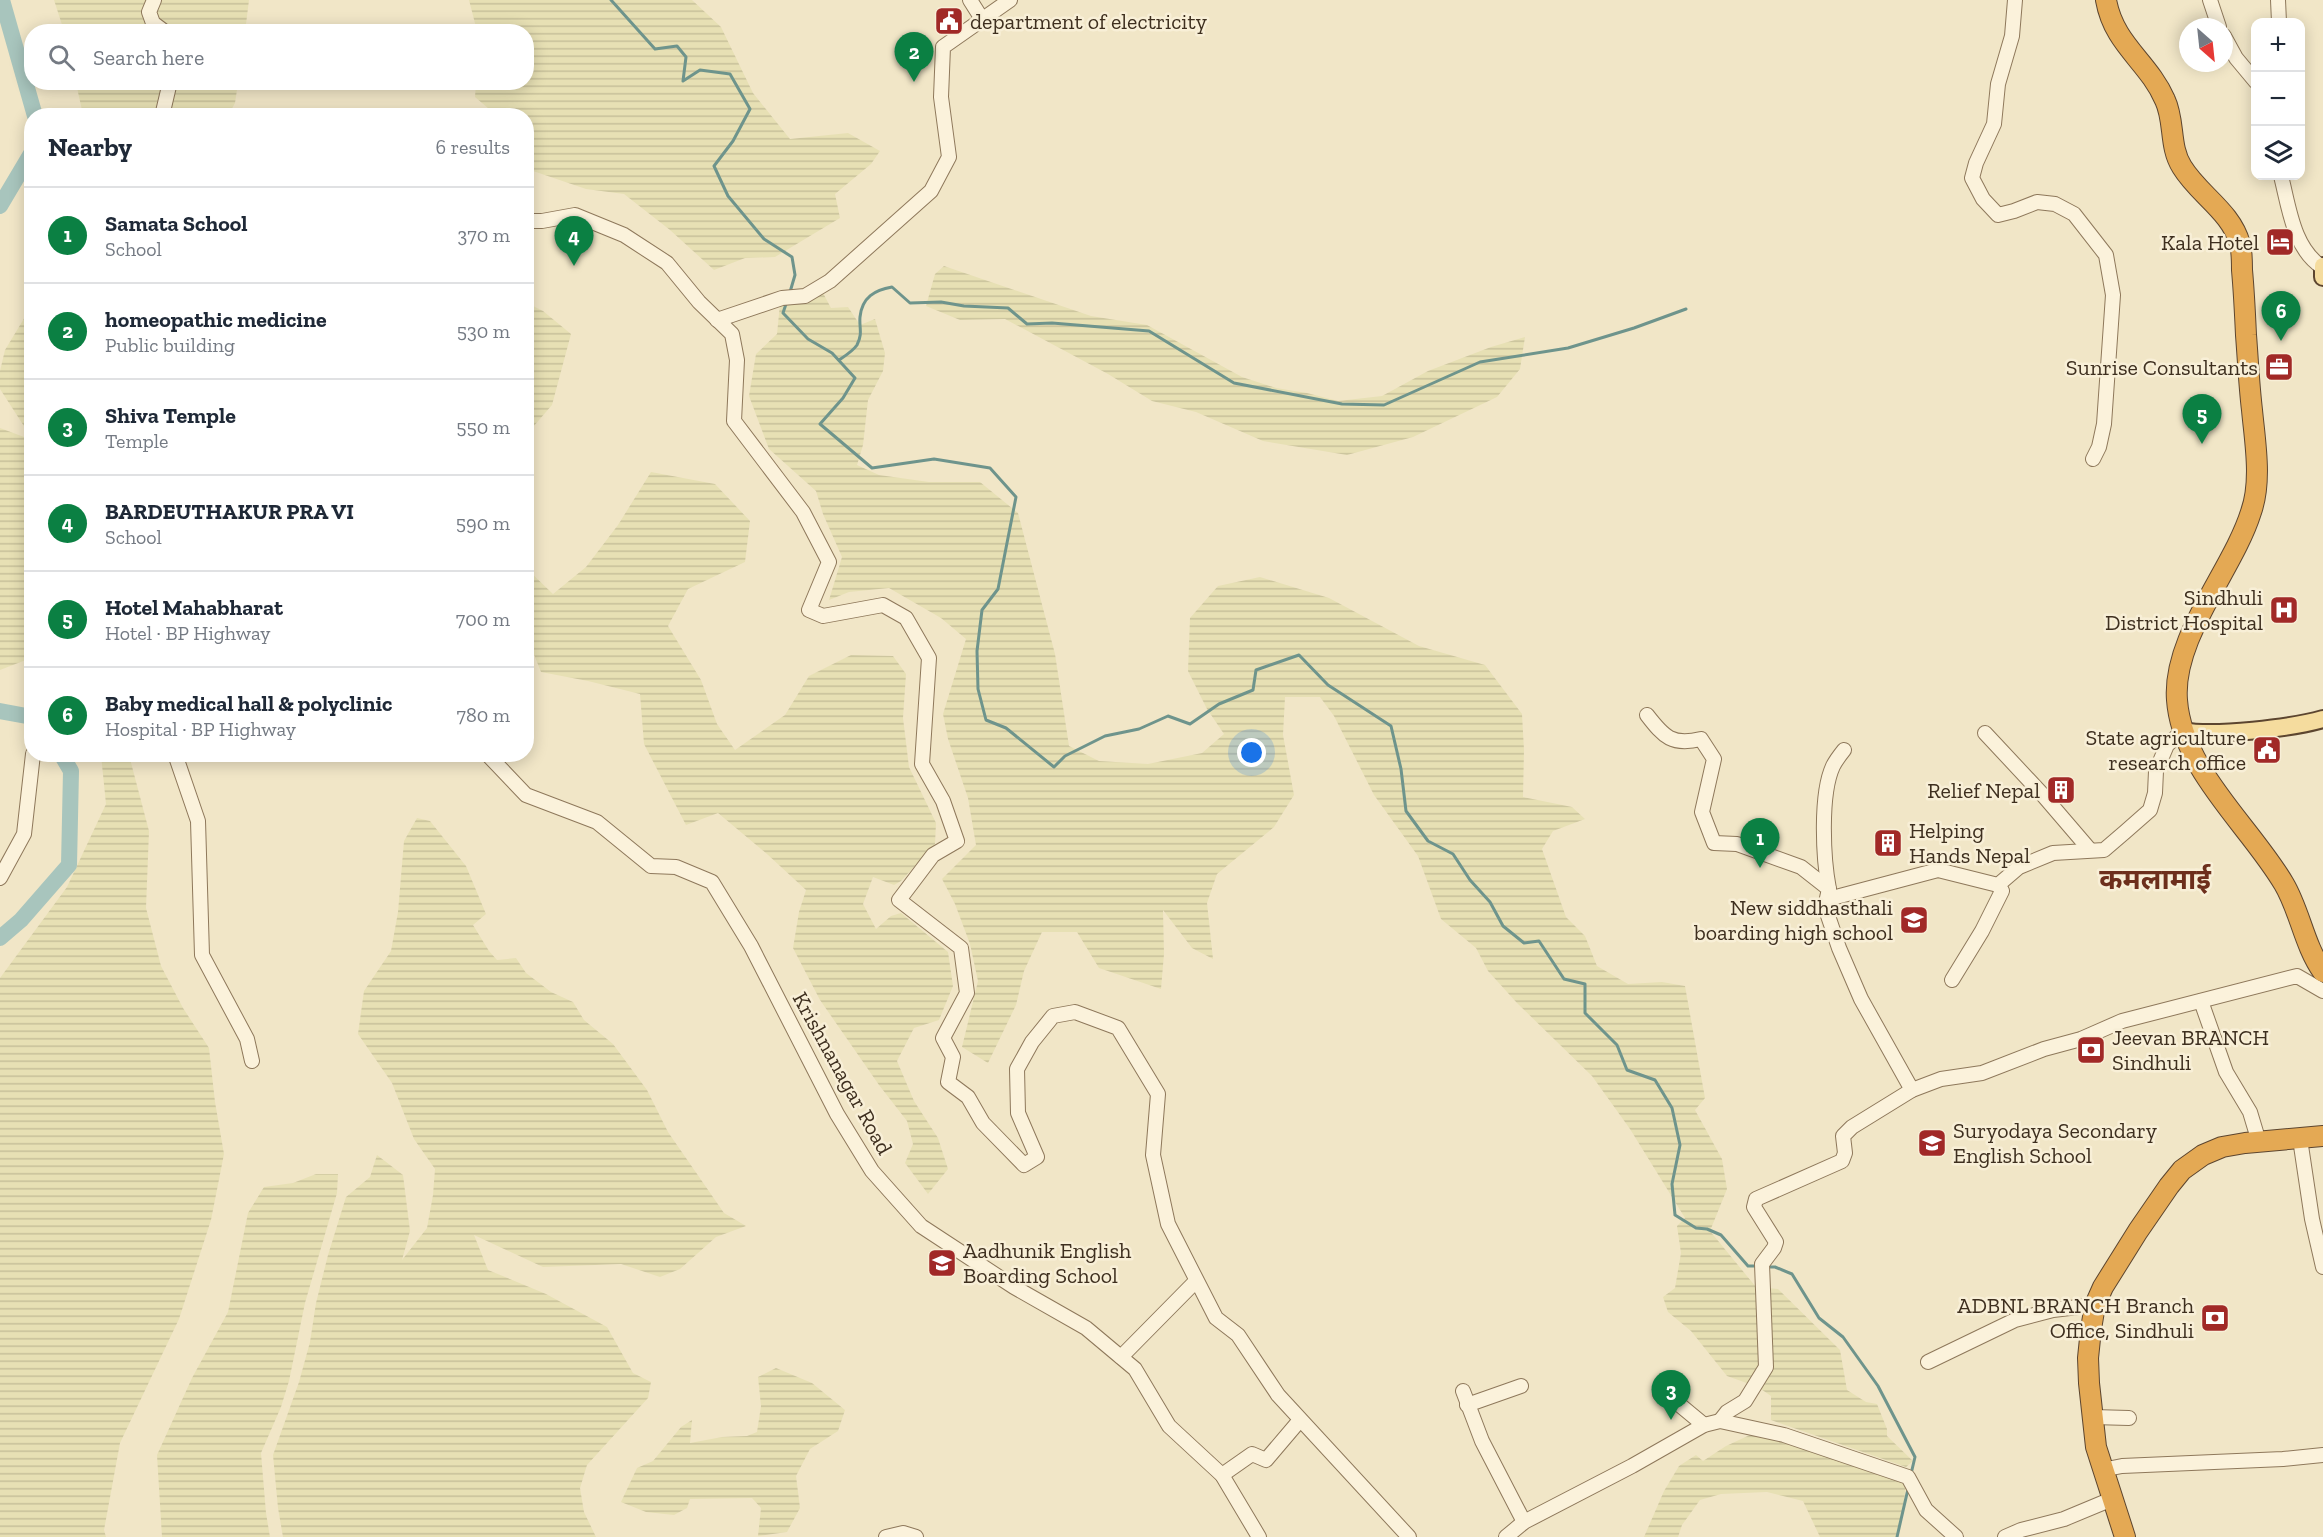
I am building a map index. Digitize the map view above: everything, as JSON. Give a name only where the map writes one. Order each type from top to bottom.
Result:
[{"type":"highway","points":[[2106,0],[2109,19],[2117,33],[2160,89],[2167,104],[2171,136],[2181,166],[2205,194],[2220,207],[2241,245],[2256,482],[2253,509],[2241,540],[2224,567],[2191,637],[2178,671],[2177,703],[2183,731],[2203,773],[2284,884],[2323,972]]},
{"type":"highway","points":[[2125,1537],[2102,1470],[2096,1447],[2093,1417],[2088,1358],[2095,1305],[2103,1287],[2138,1231],[2182,1170],[2203,1155],[2222,1147],[2323,1136]]},
{"type":"main road","points":[[2323,267],[2323,277]]},
{"type":"main road","points":[[2183,731],[2199,734],[2262,729],[2323,719]]},
{"type":"street","points":[[154,0],[149,12],[154,24]]},
{"type":"street","points":[[970,0],[982,19]]},
{"type":"street","points":[[717,320],[782,298],[805,296],[830,281],[931,191],[949,157],[941,97],[943,47],[1010,0]]},
{"type":"street","points":[[2015,0],[2012,36],[1998,84],[1994,124],[1976,163],[1972,178],[1983,200],[1998,215],[2037,202],[2055,204],[2074,214],[2106,255],[2114,295],[2104,424],[2099,447],[2093,459]]},
{"type":"street","points":[[2210,0],[2216,18]]},
{"type":"street","points":[[2278,0],[2279,18]]},
{"type":"street","points":[[2233,52],[2251,76]]},
{"type":"street","points":[[164,108],[168,90]]},
{"type":"street","points":[[2282,180],[2291,218],[2305,253],[2323,267]]},
{"type":"street","points":[[534,221],[575,215],[624,235],[667,262],[699,302],[732,334],[737,360],[734,421],[803,512],[829,562],[810,610],[823,616],[883,605],[906,618],[928,657],[922,764],[943,801],[957,841],[933,855],[899,900],[961,948],[967,993],[943,1038],[953,1058],[948,1082],[968,1097],[983,1123],[1024,1165],[1037,1157],[1018,1113],[1017,1069],[1032,1042],[1053,1016],[1075,1012],[1118,1028],[1158,1094],[1153,1155],[1168,1224],[1216,1318],[1238,1335],[1278,1395],[1408,1537]]},
{"type":"street","points":[[1647,715],[1659,731],[1672,741],[1689,742],[1701,739],[1714,759],[1702,812],[1714,843],[1737,844],[1801,867],[1836,897],[1938,870],[1998,885],[2002,891],[1995,908],[1952,980]]},
{"type":"street","points":[[1998,885],[2019,867],[2053,853],[2104,850],[2150,810],[2155,793],[2156,771],[2167,745],[2183,731]]},
{"type":"street","points":[[1985,733],[2043,794],[2090,850]]},
{"type":"street","points":[[1844,750],[1833,766],[1824,814],[1828,892],[1825,907],[1861,999],[1912,1090]]},
{"type":"street","points":[[0,878],[24,834],[32,762]]},
{"type":"street","points":[[178,762],[198,821],[202,955],[247,1039],[252,1061]]},
{"type":"street","name":"Krishnanagar Road","points":[[495,762],[526,795],[597,822],[651,866],[676,867],[712,882],[751,946],[837,1114],[872,1171],[921,1226],[1014,1287],[1086,1328],[1135,1369],[1169,1426],[1222,1476],[1259,1537]]},
{"type":"street","points":[[1720,1421],[1727,1412],[1745,1401],[1766,1367],[1762,1264],[1776,1242],[1754,1207],[1756,1199],[1842,1161],[1845,1153],[1843,1136],[1852,1127],[1912,1090],[1941,1079],[1982,1072],[2044,1049],[2081,1039],[2121,1021],[2297,976],[2323,991]]},
{"type":"street","points":[[2202,1001],[2226,1072],[2250,1112],[2259,1142]]},
{"type":"street","points":[[2300,1139],[2312,1219],[2323,1266]]},
{"type":"street","points":[[1121,1357],[1196,1281]]},
{"type":"street","points":[[1928,1362],[2015,1320],[2053,1310],[2095,1305]]},
{"type":"street","points":[[1467,1405],[1521,1386]]},
{"type":"street","points":[[1463,1391],[1482,1441],[1524,1522]]},
{"type":"street","points":[[1660,1394],[1675,1401],[1704,1425]]},
{"type":"street","points":[[2093,1417],[2129,1418]]},
{"type":"street","points":[[1222,1476],[1252,1454],[1266,1460],[1300,1420]]},
{"type":"street","points":[[1506,1537],[1524,1522],[1632,1467],[1704,1425],[1720,1421],[1784,1436],[1908,1477],[1926,1510],[1956,1537]]},
{"type":"street","points":[[2102,1470],[2122,1466],[2283,1459],[2323,1455]]},
{"type":"street","points":[[2005,1537],[2021,1530],[2064,1519],[2112,1499]]},
{"type":"street","points":[[886,1537],[903,1533],[916,1537]]},
{"type":"shaded area","points":[[54,0],[249,0],[246,24],[62,24]]},
{"type":"shaded area","points":[[469,0],[692,0],[721,27],[753,93],[790,139],[848,133],[880,151],[871,164],[835,194],[840,218],[775,257],[745,258],[714,270],[670,230],[624,194],[586,189],[534,171],[534,108],[488,108],[475,97],[476,90],[534,90],[534,24],[475,24]]},
{"type":"shaded area","points":[[78,90],[237,90],[232,108],[81,108]]},
{"type":"shaded area","points":[[944,266],[1091,316],[1147,325],[1242,377],[1276,388],[1338,401],[1382,396],[1428,371],[1491,347],[1525,337],[1520,369],[1497,397],[1413,437],[1347,455],[1263,441],[1196,412],[1152,401],[1108,374],[1005,319],[960,320],[926,306],[935,274]]},
{"type":"shaded area","points":[[823,293],[831,308],[848,307],[860,325],[875,319],[885,353],[883,371],[868,400],[863,445],[857,465],[879,475],[929,482],[980,482],[1018,513],[1055,654],[1069,746],[1099,761],[1148,764],[1202,753],[1224,734],[1207,709],[1188,671],[1190,618],[1218,586],[1260,577],[1329,598],[1419,646],[1485,665],[1522,714],[1523,797],[1572,807],[1585,819],[1553,831],[1542,849],[1566,917],[1585,936],[1597,966],[1628,984],[1662,982],[1685,986],[1705,1098],[1695,1110],[1722,1159],[1727,1189],[1710,1231],[1756,1287],[1778,1289],[1840,1350],[1847,1390],[1866,1402],[1877,1404],[1887,1429],[1887,1436],[1913,1461],[1906,1467],[1771,1420],[1771,1396],[1758,1387],[1727,1376],[1691,1331],[1668,1312],[1663,1297],[1675,1288],[1681,1253],[1677,1226],[1685,1218],[1630,1129],[1592,1076],[1517,1003],[1488,971],[1476,948],[1441,919],[1418,856],[1374,795],[1334,716],[1320,697],[1285,697],[1283,735],[1294,795],[1274,827],[1217,874],[1207,903],[1213,959],[1192,948],[1163,910],[1164,954],[1161,989],[1099,968],[1077,932],[1042,932],[1024,971],[1016,1005],[988,1063],[962,1047],[978,981],[970,944],[955,904],[942,879],[976,845],[968,798],[948,739],[943,714],[966,639],[941,618],[889,588],[849,592],[829,600],[842,557],[823,514],[816,491],[769,449],[749,396],[756,354],[777,334],[780,304]]},
{"type":"shaded area","points":[[534,306],[571,334],[552,405],[534,426]]},
{"type":"shaded area","points":[[24,319],[24,426],[0,389],[0,371],[5,350]]},
{"type":"shaded area","points":[[0,428],[24,437],[24,661],[0,670]]},
{"type":"shaded area","points":[[651,472],[715,484],[750,521],[745,562],[688,589],[668,626],[701,680],[717,724],[735,750],[785,715],[809,676],[851,655],[893,656],[906,674],[903,718],[909,767],[936,823],[935,844],[901,881],[894,885],[873,877],[863,904],[876,929],[891,916],[901,913],[948,952],[953,986],[939,1020],[914,1028],[897,1061],[914,1101],[938,1138],[948,1169],[928,1194],[905,1163],[913,1144],[907,1121],[820,1000],[793,948],[799,912],[806,890],[718,813],[686,825],[644,744],[640,694],[541,672],[534,654],[534,576],[553,594],[586,567],[618,525]]},
{"type":"shaded area","points":[[102,762],[131,762],[149,831],[146,908],[161,966],[183,1008],[209,1048],[224,1154],[211,1220],[179,1319],[120,1443],[104,1530],[106,1537],[0,1537],[0,978],[67,887],[106,804]]},
{"type":"shaded area","points":[[417,818],[430,821],[466,866],[486,914],[473,925],[489,951],[497,960],[516,958],[526,973],[551,992],[573,1002],[584,1020],[613,1044],[647,1090],[668,1132],[724,1213],[746,1226],[716,1237],[680,1269],[660,1277],[621,1264],[543,1267],[474,1235],[488,1270],[546,1294],[607,1327],[633,1373],[651,1382],[648,1398],[587,1465],[580,1488],[584,1512],[596,1537],[283,1537],[273,1455],[299,1382],[310,1342],[316,1303],[328,1255],[346,1197],[370,1177],[377,1155],[403,1175],[410,1231],[402,1260],[427,1228],[435,1169],[414,1139],[392,1083],[358,1034],[364,991],[391,951],[398,912],[404,841]]},
{"type":"shaded area","points":[[316,1174],[338,1174],[337,1193],[305,1303],[289,1381],[281,1407],[261,1453],[270,1537],[162,1537],[157,1455],[192,1378],[228,1312],[248,1213],[264,1187],[293,1183]]},
{"type":"shaded area","points":[[776,1368],[812,1383],[845,1410],[838,1431],[810,1449],[796,1476],[800,1508],[787,1532],[758,1536],[761,1508],[752,1498],[690,1499],[687,1508],[674,1515],[646,1512],[621,1502],[637,1468],[653,1461],[681,1427],[692,1420],[690,1443],[722,1437],[747,1436],[757,1432],[761,1406],[758,1377]]},
{"type":"shaded area","points":[[1752,1434],[1781,1440],[1902,1480],[1906,1485],[1902,1517],[1896,1537],[1820,1537],[1803,1501],[1767,1492],[1721,1494],[1700,1500],[1682,1525],[1678,1537],[1644,1537],[1664,1491],[1679,1466],[1696,1455],[1703,1461],[1726,1446]]},
{"type":"waterway","points":[[2,0],[24,77]]},
{"type":"waterway","points":[[611,0],[655,49],[677,46],[686,57],[683,81],[700,70],[730,74],[750,109],[733,141],[714,166],[728,196],[764,239],[792,257],[795,275],[790,292]]},
{"type":"waterway","points":[[28,90],[33,108]]},
{"type":"waterway","points":[[0,206],[24,166]]},
{"type":"waterway","points":[[839,360],[859,341],[863,304],[880,290],[892,287],[910,303],[941,302],[964,306],[1008,308],[1027,324],[1052,323],[1149,331],[1234,383],[1342,404],[1384,405],[1480,362],[1568,348],[1686,309]]},
{"type":"waterway","points":[[787,301],[783,313],[808,339],[832,353],[855,378],[843,398],[820,424],[872,468],[934,459],[990,468],[1016,497],[998,589],[982,610],[977,651],[978,689],[986,720],[1006,728],[1054,767],[1065,756],[1105,736],[1139,729],[1168,716],[1190,724],[1219,704],[1253,690],[1256,670],[1299,655],[1328,685],[1391,726],[1401,769],[1406,811],[1428,841],[1453,854],[1470,880],[1490,902],[1503,926],[1524,943],[1539,941],[1564,979],[1585,984],[1585,1013],[1617,1045],[1627,1070],[1655,1080],[1672,1108],[1680,1145],[1672,1184],[1675,1215],[1696,1228],[1707,1229],[1721,1235],[1748,1266],[1757,1266]]},
{"type":"waterway","points":[[0,711],[24,716]]},
{"type":"waterway","points":[[0,938],[21,920],[69,865],[71,771],[66,762]]},
{"type":"waterway","points":[[1766,1267],[1775,1267],[1792,1274],[1819,1318],[1843,1337],[1878,1386],[1915,1457],[1911,1474]]},
{"type":"waterway","points":[[1897,1537],[1908,1489]]},
{"type":"place","name":"department of electricity","points":[[949,21]]},
{"type":"place","name":"homeopathic medicine","points":[[914,82]]},
{"type":"place","name":"Kala Hotel","points":[[2280,242]]},
{"type":"place","name":"BARDEUTHAKUR PRA VI","points":[[574,266]]},
{"type":"place","name":"Baby medical hall & polyclinic","points":[[2281,341]]},
{"type":"place","name":"Sunrise Consultants","points":[[2279,367]]},
{"type":"place","name":"Hotel Mahabharat","points":[[2202,444]]},
{"type":"place","name":"Sindhuli District Hospital","points":[[2284,610]]},
{"type":"place","name":"State agriculture research office","points":[[2267,750]]},
{"type":"place","name":"Relief Nepal","points":[[2061,790]]},
{"type":"place","name":"Helping Hands Nepal","points":[[1888,843]]},
{"type":"place","name":"Samata School","points":[[1760,868]]},
{"type":"place","name":"New siddhasthali boarding high school","points":[[1914,920]]},
{"type":"place","name":"Jeevan BRANCH Sindhuli","points":[[2091,1050]]},
{"type":"place","name":"Suryodaya Secondary English School","points":[[1932,1143]]},
{"type":"place","name":"Aadhunik English Boarding School","points":[[942,1263]]},
{"type":"place","name":"ADBNL BRANCH Branch Office, Sindhuli","points":[[2215,1318]]},
{"type":"place","name":"Shiva Temple","points":[[1671,1420]]},
{"type":"district","name":"कमलामाई","points":[[2155,879]]}]
